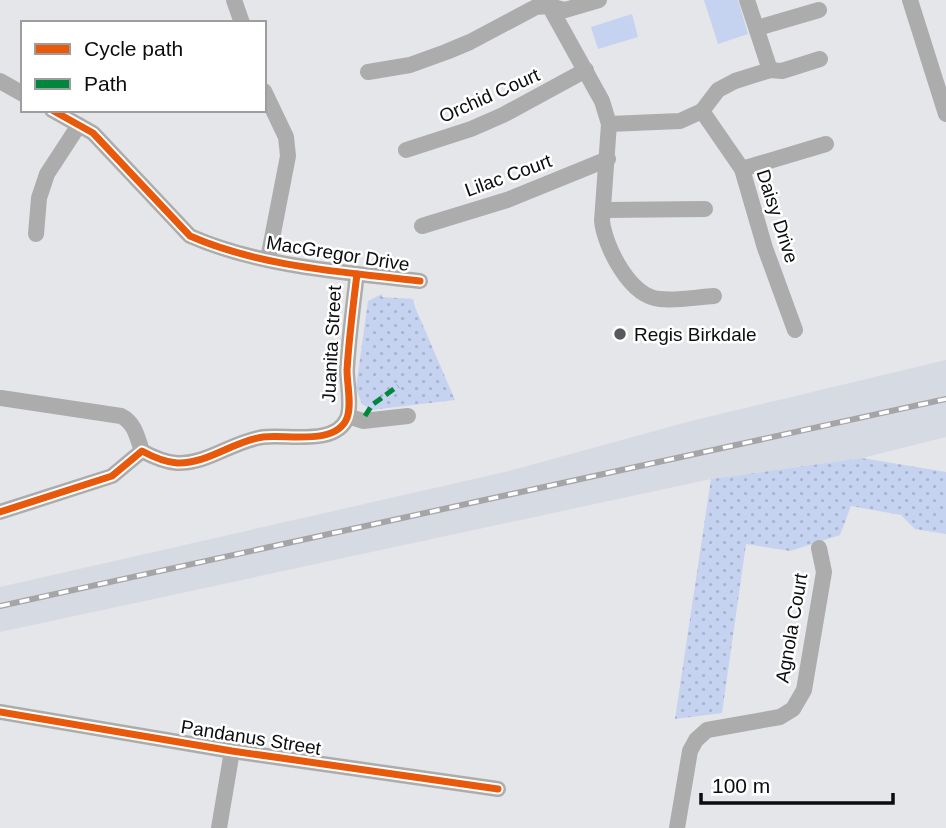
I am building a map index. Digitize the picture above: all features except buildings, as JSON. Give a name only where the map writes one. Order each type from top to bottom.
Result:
[{"type":"street","points":[[234,0],[241,21]]},
{"type":"street","points":[[368,72],[420,62],[470,42],[547,3],[565,10],[598,0]]},
{"type":"street","points":[[747,0],[770,70]]},
{"type":"street","points":[[910,0],[946,114]]},
{"type":"street","points":[[547,3],[602,101],[609,124],[603,232],[616,262],[636,289],[658,299],[714,296]]},
{"type":"street","points":[[757,28],[819,10]]},
{"type":"street","points":[[609,124],[681,121],[702,111],[718,90],[770,70],[782,71],[820,59]]},
{"type":"street","name":"Orchid Court","points":[[406,150],[503,115],[586,70]]},
{"type":"street","points":[[0,81],[21,93]]},
{"type":"street","points":[[266,95],[286,137],[288,156],[268,259]]},
{"type":"street","name":"Daisy Drive","points":[[702,111],[742,169],[765,248],[795,330]]},
{"type":"street","name":"MacGregor Drive","points":[[56,112],[102,142],[190,236],[209,244],[268,259],[356,274],[420,281]]},
{"type":"street","points":[[36,234],[39,198],[47,174],[79,125]]},
{"type":"street","points":[[742,169],[827,144]]},
{"type":"street","name":"Lilac Court","points":[[422,226],[508,200],[608,159]]},
{"type":"street","points":[[604,210],[705,209]]},
{"type":"street","name":"Juanita Street","points":[[142,451],[159,460],[178,463],[214,456],[263,437],[330,435],[342,426],[348,416],[347,370],[356,274]]},
{"type":"street","points":[[0,512],[112,477],[142,451],[130,420],[121,416],[1,398]]},
{"type":"street","name":"Juanita Street","points":[[348,416],[363,421],[408,416]]},
{"type":"street","name":"Agnola Court","points":[[677,828],[690,751],[696,740],[707,730],[780,717],[793,709],[804,690],[824,572],[819,548]]},
{"type":"street","name":"Pandanus Street","points":[[0,712],[232,751],[498,789]]},
{"type":"street","points":[[219,828],[232,751]]},
{"type":"shaded area","points":[[704,0],[738,0],[748,34],[718,44]]},
{"type":"shaded area","points":[[632,14],[638,37],[598,49],[591,27]]},
{"type":"shaded area","points":[[382,294],[382,297],[413,299],[455,400],[371,410],[362,404],[356,388],[368,301]]},
{"type":"shaded area","points":[[946,360],[946,437],[862,458],[711,479],[0,632],[0,587],[509,471],[691,421]]},
{"type":"shaded area","points":[[862,458],[946,472],[946,534],[915,529],[901,515],[851,506],[840,535],[790,551],[746,544],[722,713],[675,719],[711,479]]},
{"type":"railway","points":[[0,606],[946,399]]},
{"type":"marked path","points":[[365,416],[372,405],[398,386]]},
{"type":"cycle path","points":[[56,112],[93,133],[190,236],[245,255],[303,267],[420,281]]},
{"type":"cycle path","points":[[0,512],[112,476],[142,451],[168,462],[188,462],[252,439],[322,436],[341,427],[347,418],[349,407],[347,370],[357,274]]},
{"type":"cycle path","points":[[0,712],[232,751],[498,789]]},
{"type":"place","name":"Regis Birkdale","points":[[620,334]]}]
